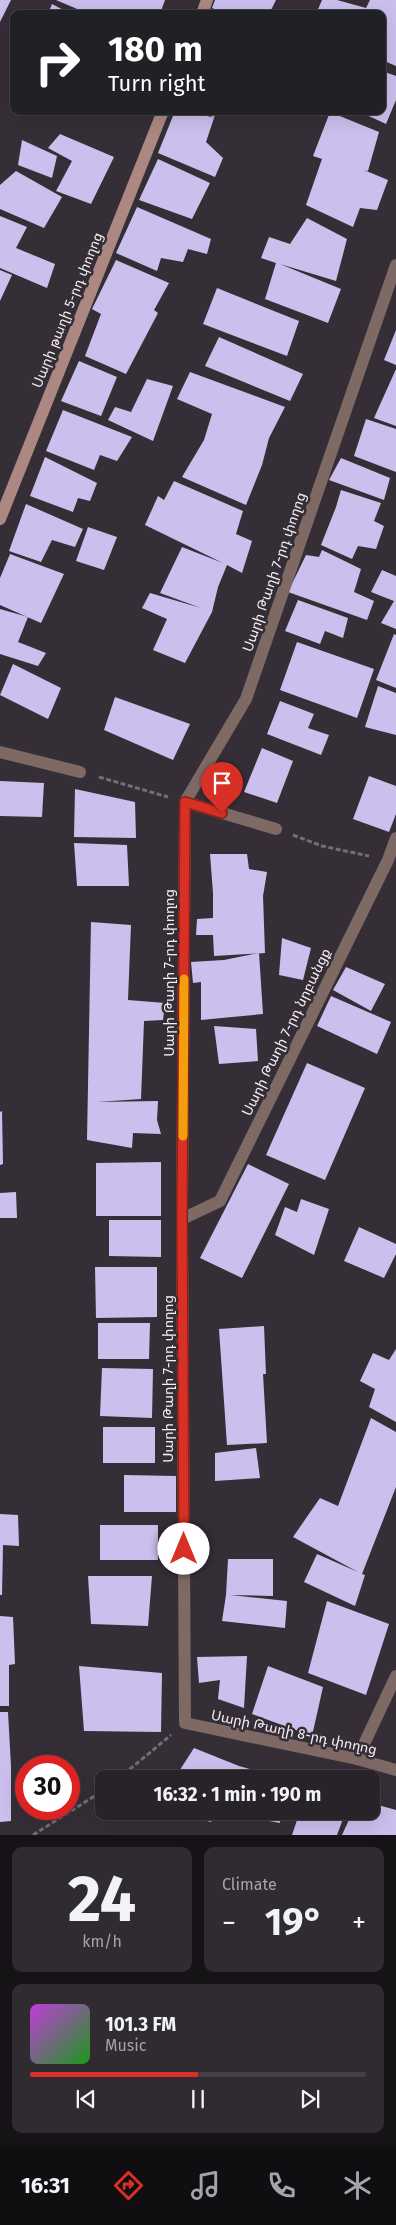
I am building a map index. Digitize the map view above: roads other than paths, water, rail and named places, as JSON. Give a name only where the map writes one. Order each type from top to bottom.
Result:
[{"type":"street","name":"Սարի թաղի 5-րդ փողոց","points":[[0,519],[161,115]]},
{"type":"street","name":"Սարի Թաղի 7-րդ փողոց","points":[[185,1724],[182,1218],[185,802],[246,699],[396,265]]},
{"type":"street","points":[[0,752],[80,772]]},
{"type":"street","points":[[185,802],[276,829]]},
{"type":"street","name":"Սարի Թաղի 7-րդ նրբանցք","points":[[182,1218],[220,1201],[388,860],[396,838]]},
{"type":"street","points":[[357,1759],[396,1676]]},
{"type":"street","name":"Սարի Թաղի 8-րդ փողոց","points":[[185,1724],[357,1759],[396,1770]]}]
